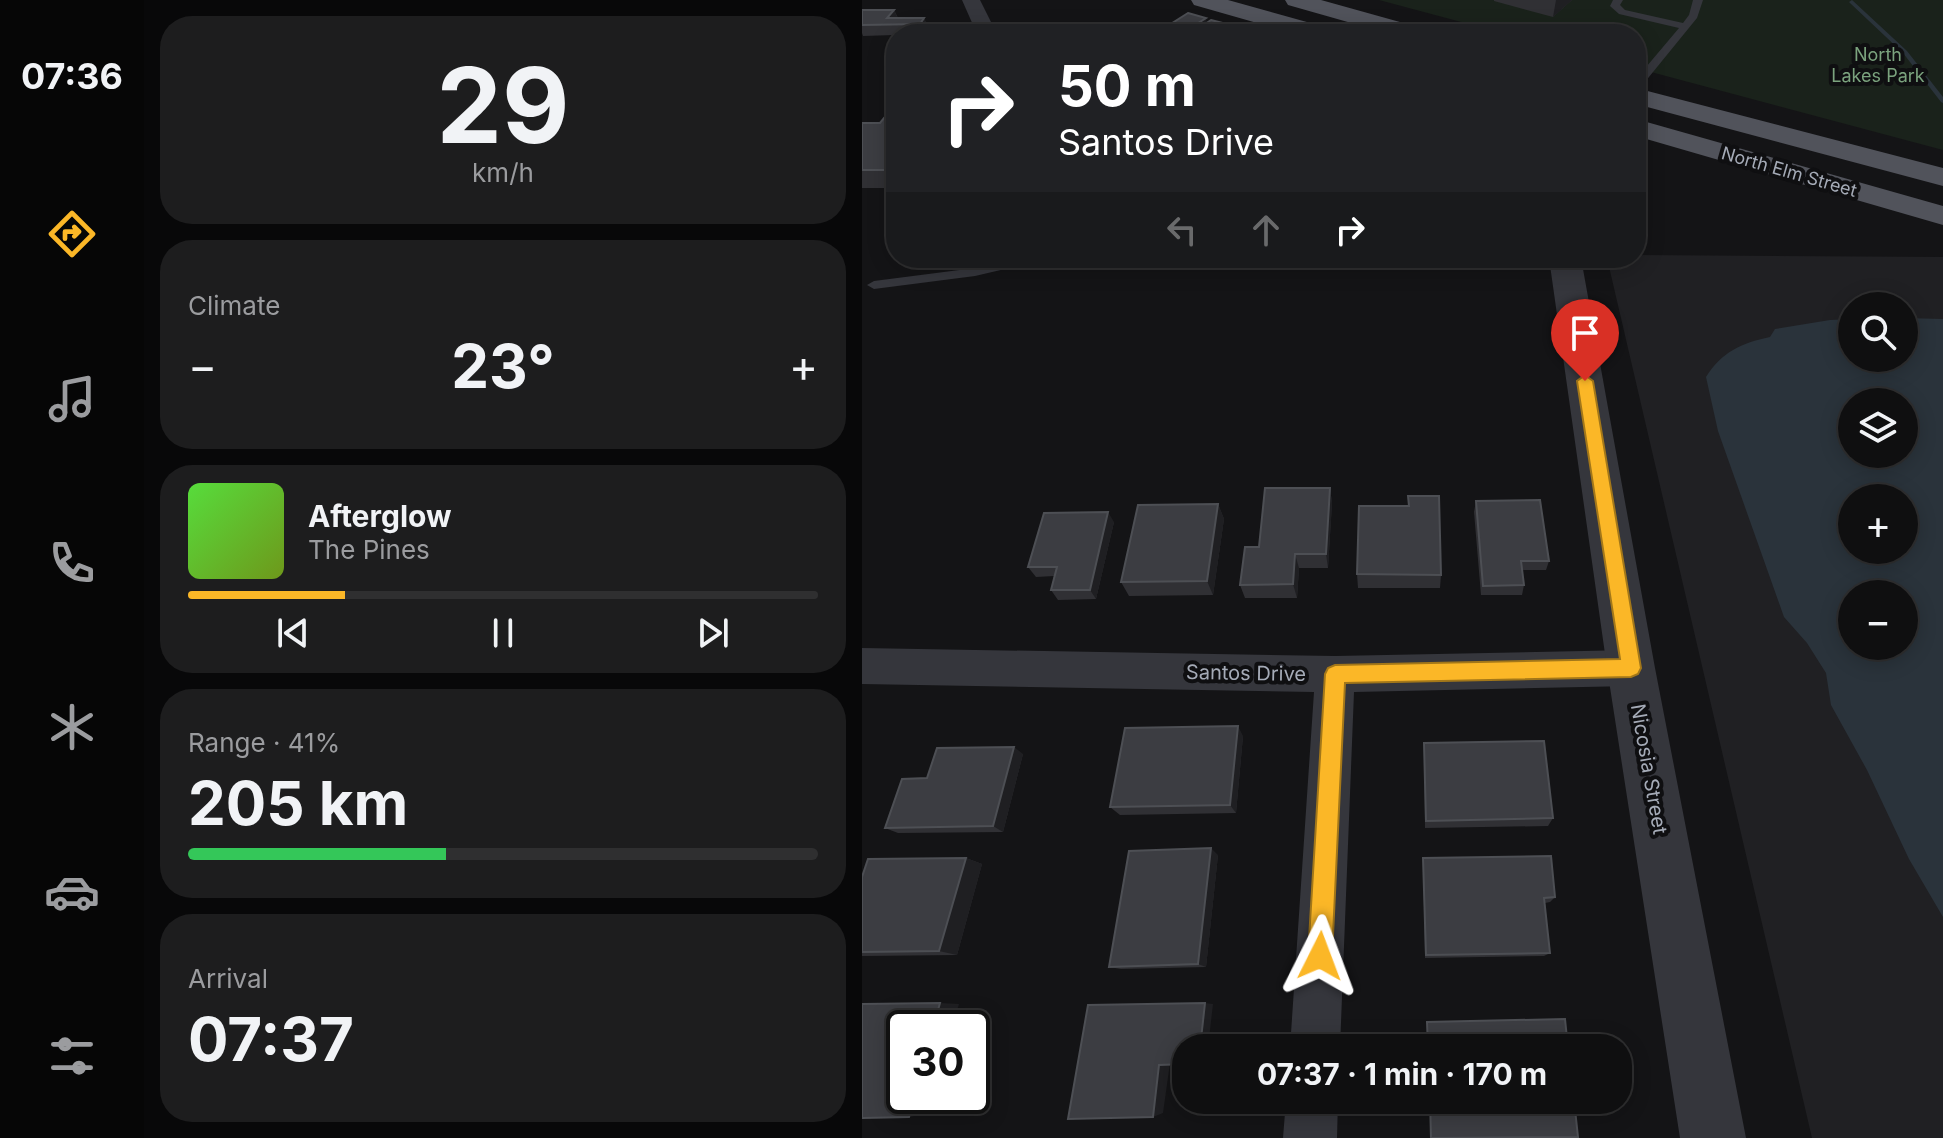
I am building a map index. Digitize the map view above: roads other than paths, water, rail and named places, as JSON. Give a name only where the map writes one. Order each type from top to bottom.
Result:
[{"type":"main road","points":[[1202,0],[1287,24]]},
{"type":"main road","points":[[1296,0],[1381,24]]},
{"type":"main road","name":"North Elm Street","points":[[1646,99],[1943,177]]},
{"type":"main road","name":"North Elm Street","points":[[1646,130],[1943,216]]},
{"type":"street","points":[[971,0],[982,24]]},
{"type":"street","name":"Nicosia Street","points":[[1567,268],[1631,668],[1713,1138]]},
{"type":"street","name":"Santos Drive","points":[[866,677],[1335,674],[1631,668]]},
{"type":"street","points":[[1316,1034],[1335,674]]},
{"type":"street","points":[[1310,1138],[1311,1114]]},
{"type":"lane","points":[[1618,0],[1615,6],[1622,12],[1686,27]]},
{"type":"lane","points":[[1646,74],[1698,10],[1698,0]]},
{"type":"lane","points":[[874,285],[992,268]]},
{"type":"waterway","points":[[1852,2],[1905,52],[1943,101]]},
{"type":"park label","name":"North Lakes Park","points":[[1878,65]]}]
